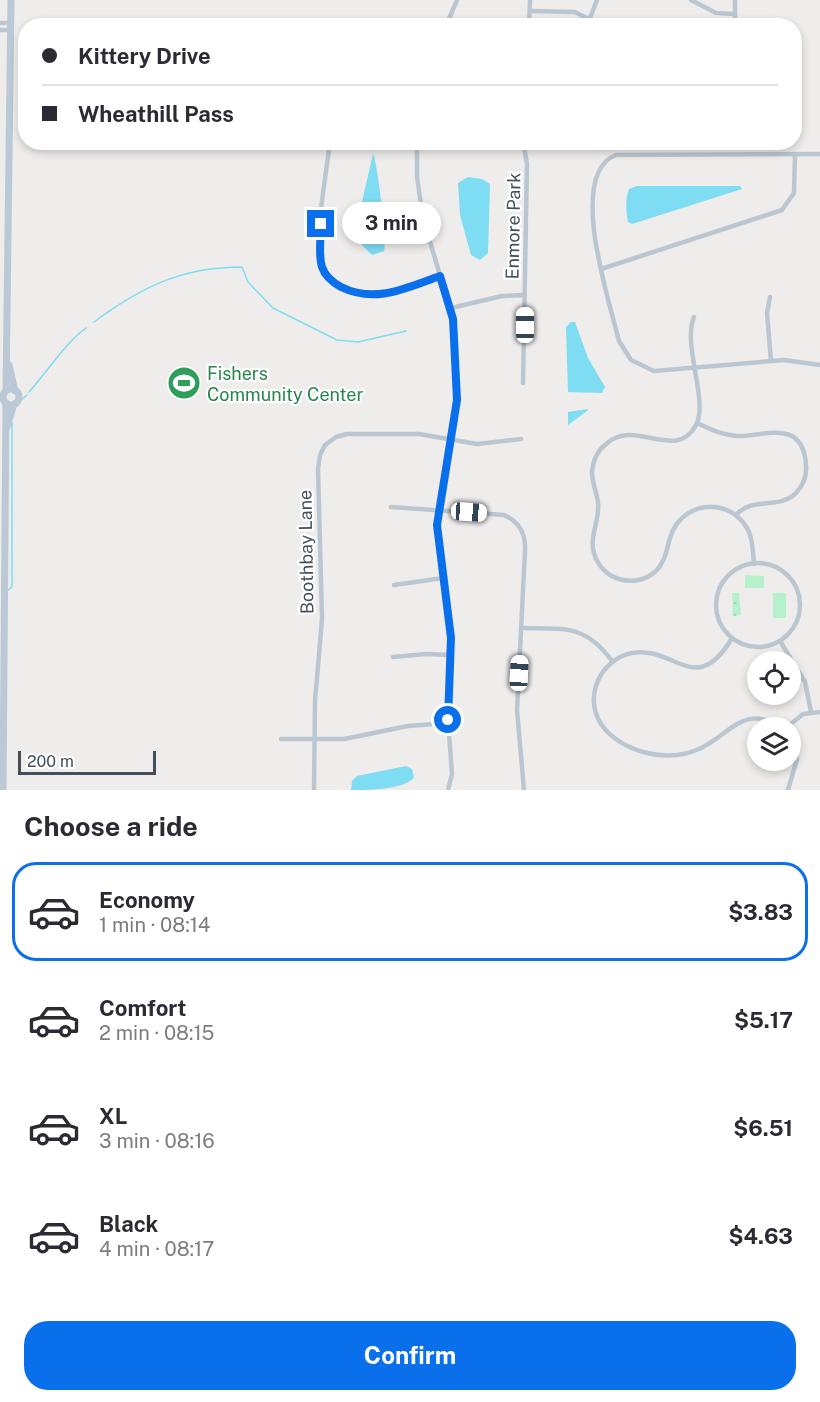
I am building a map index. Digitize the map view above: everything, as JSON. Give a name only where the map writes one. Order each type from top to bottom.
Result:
[{"type":"street","points":[[3,790],[5,429],[3,397],[7,360],[10,0]]},
{"type":"street","points":[[449,18],[457,0]]},
{"type":"street","points":[[530,0],[530,18]]},
{"type":"street","points":[[530,10],[570,11],[590,18],[597,0]]},
{"type":"street","points":[[691,0],[716,13],[735,14]]},
{"type":"street","points":[[735,0],[735,18]]},
{"type":"street","points":[[0,23],[10,26]]},
{"type":"street","points":[[0,30],[10,26]]},
{"type":"street","points":[[329,150],[321,208],[321,259],[328,278],[354,292],[377,296],[440,276]]},
{"type":"street","points":[[417,150],[421,210],[451,308],[457,402],[438,510],[437,537],[451,631],[448,723],[452,769],[448,790]]},
{"type":"street","name":"Enmore Park","points":[[523,383],[527,157],[525,150]]},
{"type":"street","points":[[820,154],[625,153],[613,156],[603,163],[595,176],[594,209],[594,236],[620,341],[628,357],[641,367],[654,371],[795,360],[820,365]]},
{"type":"street","points":[[601,269],[782,210],[794,193],[795,154]]},
{"type":"street","points":[[451,308],[502,296],[525,295]]},
{"type":"street","points":[[770,297],[767,313],[771,361]]},
{"type":"street","points":[[694,317],[691,331],[697,423],[686,436],[674,441],[626,434],[610,440],[600,450],[592,474],[598,503],[592,542],[595,556],[603,570],[616,578],[626,581],[642,579],[653,573],[663,561],[672,530],[688,513],[712,507],[736,515],[751,537],[754,564]]},
{"type":"street","points":[[5,429],[14,404],[19,398],[7,360]]},
{"type":"street","points":[[3,397],[15,391]]},
{"type":"street","points":[[3,397],[14,404]]},
{"type":"street","points":[[697,423],[734,436],[779,432],[795,441],[803,453],[805,477],[793,496],[778,502],[751,504],[736,515]]},
{"type":"street","name":"Boothbay Lane","points":[[314,790],[314,739],[322,627],[318,499],[321,452],[330,440],[347,434],[419,434],[485,444],[520,439]]},
{"type":"street","points":[[391,507],[504,515],[518,525],[525,543],[517,715],[524,790]]},
{"type":"street","points":[[754,564],[769,565],[782,571],[798,591],[800,605],[798,619],[791,632],[780,641],[756,647],[732,638],[722,627],[717,615],[718,594],[731,573],[754,564]]},
{"type":"street","points":[[394,585],[443,578]]},
{"type":"street","points":[[522,628],[579,631],[598,642],[612,661]]},
{"type":"street","points":[[732,638],[716,660],[701,667],[681,666],[643,652],[632,653],[612,661],[596,684],[594,696],[596,711],[608,732],[636,749],[662,755],[689,752],[712,742],[736,723],[747,719]]},
{"type":"street","points":[[780,641],[803,680],[811,712]]},
{"type":"street","points":[[393,657],[426,654],[451,655]]},
{"type":"street","points":[[800,717],[811,712],[820,712]]},
{"type":"street","points":[[281,739],[344,739],[408,726],[448,723]]},
{"type":"street","points":[[788,790],[794,771]]},
{"type":"green space","points":[[745,575],[764,576],[764,588],[745,588]]},
{"type":"green space","points":[[732,593],[739,593],[741,615],[733,616]]},
{"type":"green space","points":[[773,593],[786,593],[786,618],[773,618]]},
{"type":"water","points":[[373,154],[379,185],[385,245],[384,251],[372,255],[362,245],[361,206]]},
{"type":"water","points":[[468,177],[482,179],[490,184],[488,253],[480,260],[471,255],[460,215],[458,183]]},
{"type":"water","points":[[637,186],[740,186],[742,189],[632,224],[628,222],[627,197],[629,189]]},
{"type":"water","points":[[571,322],[575,322],[588,358],[605,387],[602,393],[568,392],[566,327]]},
{"type":"water","points":[[588,409],[587,411],[568,425],[568,412]]},
{"type":"water","points":[[406,766],[412,769],[414,778],[408,782],[385,788],[351,790],[352,781],[357,776]]},
{"type":"waterway","points":[[94,322],[129,299],[163,281],[200,271],[242,267],[248,282],[273,308],[337,340],[358,342],[406,331]]},
{"type":"waterway","points":[[29,392],[79,333],[86,328]]},
{"type":"waterway","points":[[17,404],[27,395]]},
{"type":"waterway","points":[[8,590],[12,587],[12,423]]},
{"type":"place","name":"Fishers Community Center","points":[[184,383]]},
{"type":"route","points":[[321,224],[322,265],[328,278],[335,284],[358,294],[377,296],[440,276],[451,308],[454,325],[457,411],[437,525],[451,638],[448,720]]}]
